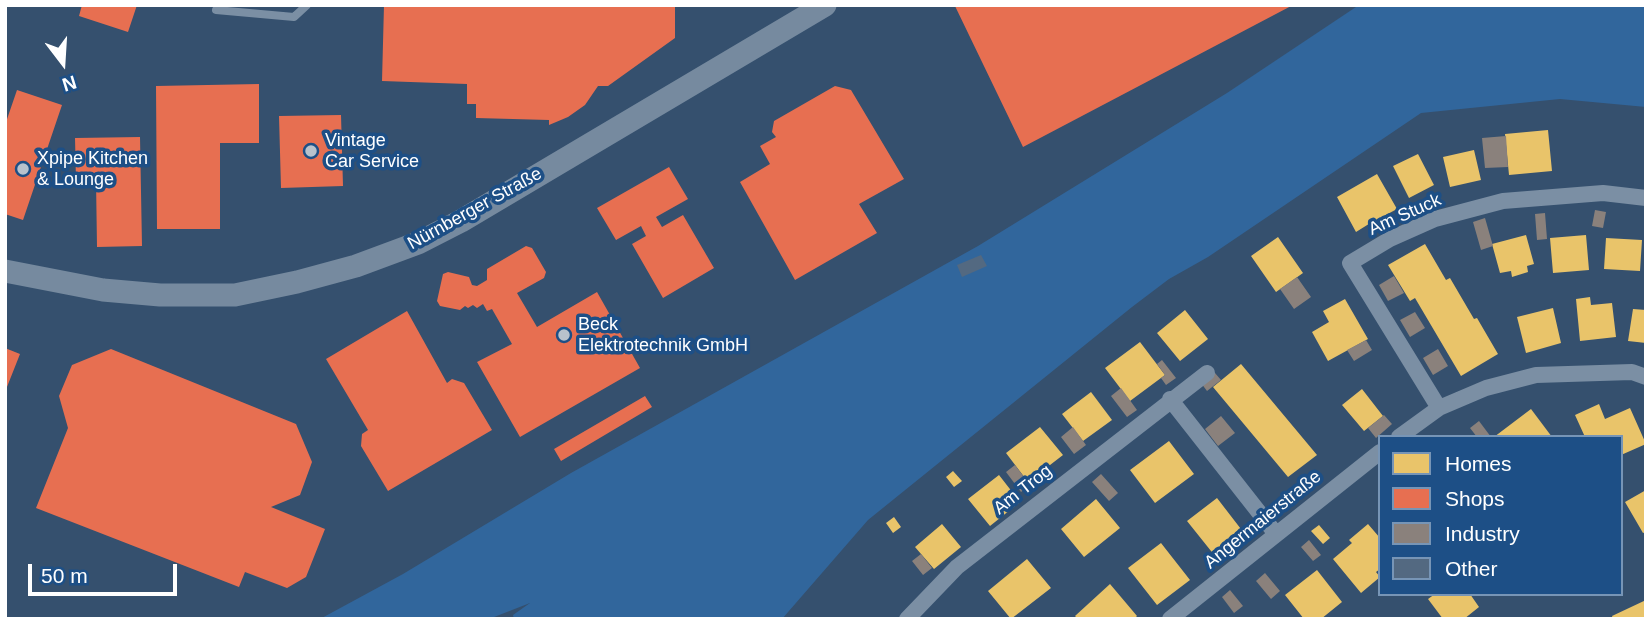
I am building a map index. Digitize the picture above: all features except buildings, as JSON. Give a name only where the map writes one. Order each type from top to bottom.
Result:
[{"type":"street","name":"Nürnberger Straße","points":[[5,271],[103,290],[160,295],[235,295],[356,266],[418,243],[461,220],[825,5]]},
{"type":"street","name":"Am Stuck","points":[[1439,408],[1350,263],[1390,239],[1435,219],[1503,201],[1602,193],[1646,198]]},
{"type":"street","points":[[1402,435],[1439,408],[1486,388],[1536,374],[1632,372],[1646,377]]},
{"type":"street","name":"Am Trog","points":[[907,619],[957,567],[1170,399],[1207,373]]},
{"type":"street","points":[[1170,399],[1276,534]]},
{"type":"street","name":"Angermaierstraße","points":[[1170,619],[1378,454]]},
{"type":"lane","points":[[216,10],[294,17],[307,5]]},
{"type":"shaded area","points":[[1359,5],[1646,5],[1646,107],[1560,99],[1421,113],[1208,257],[1169,279],[1132,307],[868,520],[782,619],[514,619],[513,615],[530,603],[489,619],[320,619],[403,574],[571,473],[978,246],[1227,93]]},
{"type":"place","name":"Vintage Car Service","points":[[311,151]]},
{"type":"place","name":"Xpipe Kitchen & Lounge","points":[[23,169]]},
{"type":"place","name":"Beck Elektrotechnik GmbH","points":[[564,335]]}]
